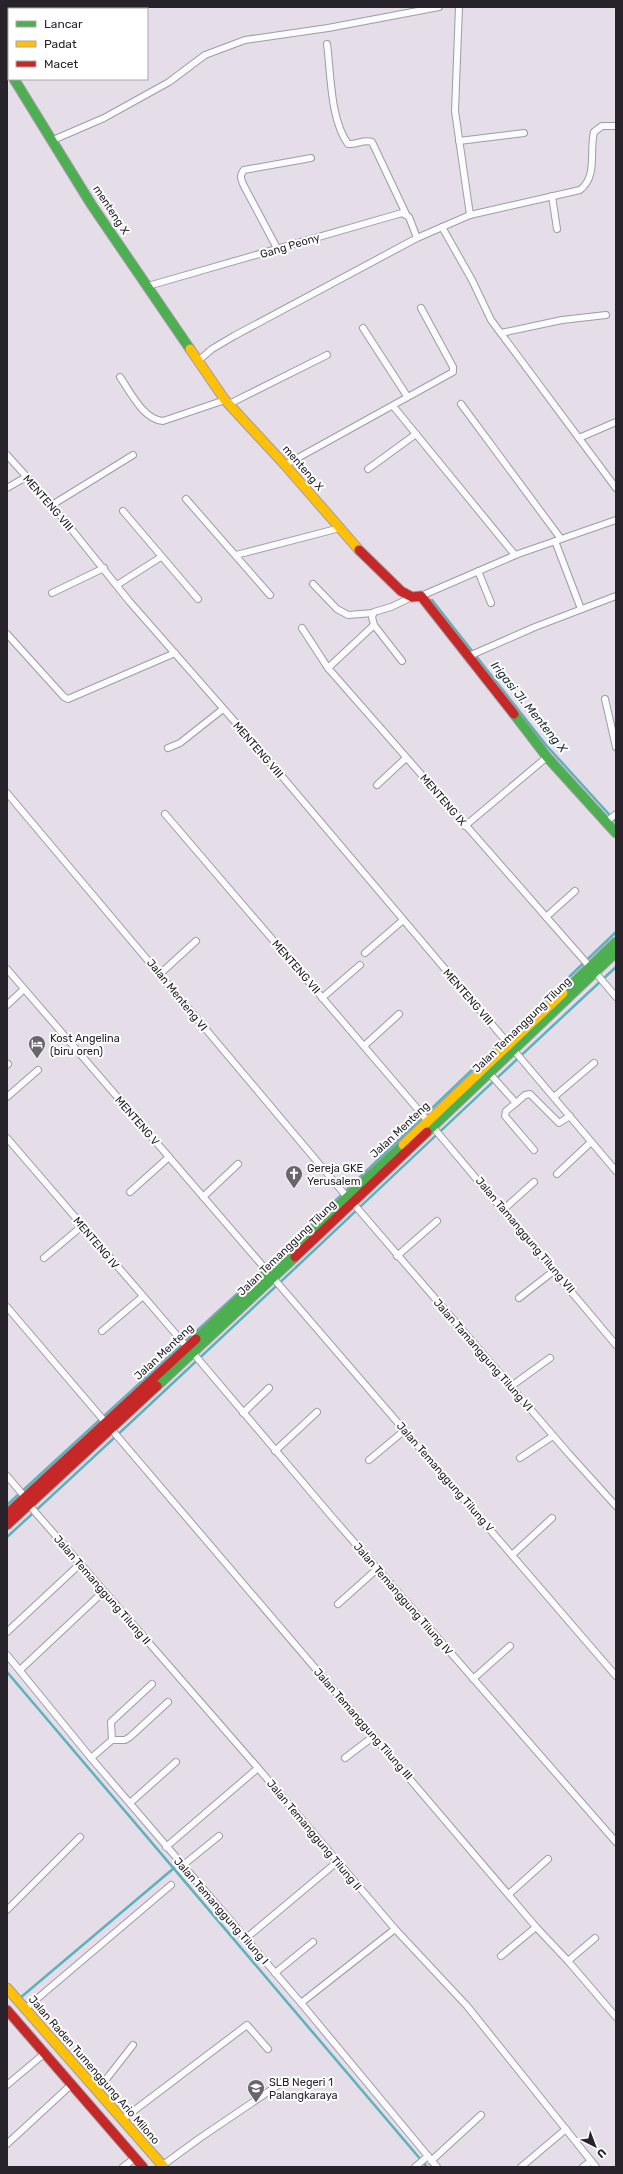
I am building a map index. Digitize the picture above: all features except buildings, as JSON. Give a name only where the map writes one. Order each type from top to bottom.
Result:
[{"type":"main road","name":"menteng X","points":[[15,80],[53,140],[91,204],[148,286],[198,362],[227,402],[286,465],[370,562],[400,591],[416,597],[469,656],[483,677],[547,757],[616,833]]},
{"type":"main road","points":[[592,969],[616,942]]},
{"type":"main road","name":"Jalan Temanggung Tilung","points":[[7,1525],[27,1501],[350,1200],[430,1123],[489,1073],[511,1047],[592,969],[616,952]]},
{"type":"main road","name":"Jalan Menteng","points":[[430,1123],[511,1047]]},
{"type":"main road","points":[[7,1514],[27,1501]]},
{"type":"main road","name":"Jalan Raden Tumenggung Ario Milono","points":[[7,1988],[164,2166]]},
{"type":"main road","points":[[9,2013],[143,2167]]},
{"type":"main road","points":[[25,2031],[36,2022]]},
{"type":"street","points":[[53,140],[104,118],[169,82],[205,55],[245,40],[328,28],[439,7]]},
{"type":"street","points":[[459,7],[455,111],[470,215]]},
{"type":"street","points":[[327,44],[335,113],[343,136],[348,144],[355,145],[369,141],[372,142],[417,238]]},
{"type":"street","points":[[198,362],[212,349],[234,336],[417,238],[470,215],[580,190],[586,185],[591,175],[594,132],[602,126],[616,126]]},
{"type":"street","points":[[459,141],[524,133]]},
{"type":"street","points":[[278,250],[240,178],[241,173],[244,170],[311,158]]},
{"type":"street","points":[[552,196],[557,229]]},
{"type":"street","name":"Gang Peony","points":[[148,286],[278,250],[402,213],[406,214]]},
{"type":"street","points":[[442,228],[472,280],[484,309],[616,488]]},
{"type":"street","points":[[286,465],[393,406],[407,396],[451,374],[454,370],[421,308]]},
{"type":"street","points":[[501,333],[562,320],[606,315]]},
{"type":"street","points":[[363,328],[407,396]]},
{"type":"street","points":[[120,377],[141,408],[155,420],[163,421],[227,402],[327,355]]},
{"type":"street","points":[[461,404],[558,540],[581,609]]},
{"type":"street","points":[[393,406],[515,555]]},
{"type":"street","points":[[579,438],[616,422]]},
{"type":"street","points":[[368,469],[416,434]]},
{"type":"street","name":"MENTENG VIII","points":[[7,455],[52,505],[117,585],[258,748],[402,921],[592,1142],[614,1164],[616,1171]]},
{"type":"street","points":[[52,505],[133,455]]},
{"type":"street","points":[[7,488],[26,476]]},
{"type":"street","points":[[186,499],[270,595]]},
{"type":"street","points":[[122,511],[198,598]]},
{"type":"street","points":[[313,584],[337,609],[348,615],[373,613],[416,597],[515,555],[616,520]]},
{"type":"street","points":[[236,555],[340,528]]},
{"type":"street","points":[[117,585],[161,557]]},
{"type":"street","points":[[52,592],[104,568]]},
{"type":"street","points":[[478,571],[491,603]]},
{"type":"street","points":[[469,656],[616,596]]},
{"type":"street","points":[[373,613],[372,617],[374,625],[402,661]]},
{"type":"street","points":[[328,668],[374,625]]},
{"type":"street","name":"MENTENG IX","points":[[302,628],[328,668],[616,997]]},
{"type":"street","points":[[7,634],[53,686],[68,699],[175,653]]},
{"type":"street","points":[[605,699],[616,747]]},
{"type":"street","points":[[168,748],[180,743],[223,709]]},
{"type":"street","points":[[465,826],[547,757]]},
{"type":"street","points":[[377,785],[406,758]]},
{"type":"street","name":"Jalan Menteng VI","points":[[7,792],[161,973],[209,1035],[350,1200]]},
{"type":"street","name":"MENTENG VII","points":[[165,814],[430,1123]]},
{"type":"street","points":[[606,822],[616,814]]},
{"type":"street","points":[[546,917],[575,891]]},
{"type":"street","points":[[365,954],[402,921]]},
{"type":"street","points":[[161,973],[196,941]]},
{"type":"street","points":[[322,998],[360,965]]},
{"type":"street","name":"MENTENG V","points":[[7,970],[270,1275]]},
{"type":"street","points":[[7,1005],[24,989]]},
{"type":"street","points":[[364,1046],[399,1014]]},
{"type":"street","points":[[554,1097],[594,1063]]},
{"type":"street","points":[[7,1096],[38,1070]]},
{"type":"street","points":[[489,1073],[516,1103]]},
{"type":"street","points":[[534,1150],[505,1116],[506,1111],[525,1095],[530,1094],[559,1123],[570,1116]]},
{"type":"street","name":"Jalan Tamanggung Tilung VII","points":[[430,1123],[504,1209],[616,1345]]},
{"type":"street","name":"MENTENG IV","points":[[7,1138],[142,1297],[190,1350]]},
{"type":"street","points":[[558,1174],[592,1142]]},
{"type":"street","points":[[130,1192],[169,1157]]},
{"type":"street","points":[[203,1196],[238,1164]]},
{"type":"street","points":[[504,1209],[534,1182]]},
{"type":"street","name":"Jalan Tamanggung Tilung VI","points":[[350,1200],[510,1387],[616,1506]]},
{"type":"street","points":[[397,1256],[437,1222]]},
{"type":"street","points":[[44,1258],[82,1226]]},
{"type":"street","points":[[520,1298],[554,1270]]},
{"type":"street","name":"Jalan Temanggung Tilung V","points":[[270,1275],[616,1676]]},
{"type":"street","points":[[102,1332],[142,1297]]},
{"type":"street","name":"Jalan Temanggung Tilung III","points":[[7,1307],[536,1927],[568,1961],[616,2017]]},
{"type":"street","name":"Jalan Temanggung Tilung IV","points":[[190,1350],[472,1679],[616,1842]]},
{"type":"street","points":[[510,1387],[550,1358]]},
{"type":"street","points":[[243,1413],[269,1388]]},
{"type":"street","points":[[275,1451],[317,1412]]},
{"type":"street","points":[[369,1460],[405,1430]]},
{"type":"street","points":[[520,1458],[553,1436]]},
{"type":"street","name":"Jalan Temanggung Tilung II","points":[[7,1476],[103,1592],[258,1768],[395,1930],[467,2006],[596,2167]]},
{"type":"street","points":[[512,1555],[552,1518]]},
{"type":"street","points":[[7,1632],[80,1564]]},
{"type":"street","points":[[338,1604],[377,1569]]},
{"type":"street","points":[[20,1670],[103,1592]]},
{"type":"street","points":[[472,1679],[510,1646]]},
{"type":"street","name":"Jalan Temanggung Tilung I","points":[[7,1655],[182,1866],[301,2003],[423,2162],[437,2167]]},
{"type":"street","points":[[112,1740],[111,1722],[152,1684]]},
{"type":"street","points":[[91,1758],[112,1740],[125,1740],[130,1737],[168,1702]]},
{"type":"street","points":[[345,1758],[374,1736]]},
{"type":"street","points":[[130,1803],[176,1762]]},
{"type":"street","points":[[166,1847],[258,1768]]},
{"type":"street","points":[[182,1866],[218,1836]]},
{"type":"street","points":[[7,1910],[80,1837]]},
{"type":"street","points":[[509,1894],[548,1859]]},
{"type":"street","points":[[246,1939],[337,1862]]},
{"type":"street","points":[[25,2009],[171,1885]]},
{"type":"street","points":[[501,1956],[536,1927]]},
{"type":"street","points":[[301,2003],[395,1930]]},
{"type":"street","points":[[568,1961],[595,1938]]},
{"type":"street","points":[[275,1973],[313,1942]]},
{"type":"street","points":[[123,2119],[247,2025],[268,2049]]},
{"type":"street","points":[[97,2091],[133,2045]]},
{"type":"street","points":[[7,2085],[44,2053]]},
{"type":"street","points":[[164,2166],[200,2138],[284,2081]]},
{"type":"street","points":[[7,2144],[72,2084]]},
{"type":"street","points":[[423,2162],[481,2115]]},
{"type":"street","points":[[521,2167],[566,2130]]},
{"type":"street","points":[[123,2167],[135,2158]]},
{"type":"street","points":[[583,2167],[591,2161]]},
{"type":"waterway","name":"Irigasi Jl. Menteng X","points":[[432,600],[546,745],[616,822]]},
{"type":"waterway","points":[[7,1505],[264,1269],[616,932]]},
{"type":"waterway","points":[[7,1537],[616,967]]},
{"type":"waterway","points":[[7,1672],[427,2167]]},
{"type":"waterway","points":[[20,1998],[174,1868]]},
{"type":"traffic: fast","points":[[15,80],[91,204],[190,349]]},
{"type":"traffic: fast","points":[[514,714],[547,757],[616,833]]},
{"type":"traffic: fast","points":[[563,993],[616,942]]},
{"type":"traffic: fast","points":[[427,1132],[616,952]]},
{"type":"traffic: fast","points":[[196,1339],[403,1145]]},
{"type":"traffic: fast","points":[[157,1386],[295,1257]]},
{"type":"traffic: slow","points":[[190,349],[225,400],[285,465],[359,550]]},
{"type":"traffic: slow","points":[[403,1145],[563,993]]},
{"type":"traffic: slow","points":[[7,1988],[164,2167]]},
{"type":"traffic: jam","points":[[359,550],[401,591],[412,597],[421,596],[514,714]]},
{"type":"traffic: jam","points":[[295,1257],[427,1132]]},
{"type":"traffic: jam","points":[[7,1514],[196,1339]]},
{"type":"traffic: jam","points":[[7,1525],[157,1386]]},
{"type":"traffic: jam","points":[[7,2010],[143,2167]]},
{"type":"place","name":"Kost Angelina (biru oren)","points":[[37,1059]]},
{"type":"place","name":"Gereja GKE Yerusalem","points":[[294,1189]]},
{"type":"place","name":"SLB Negeri 1 Palangkaraya","points":[[256,2103]]}]
